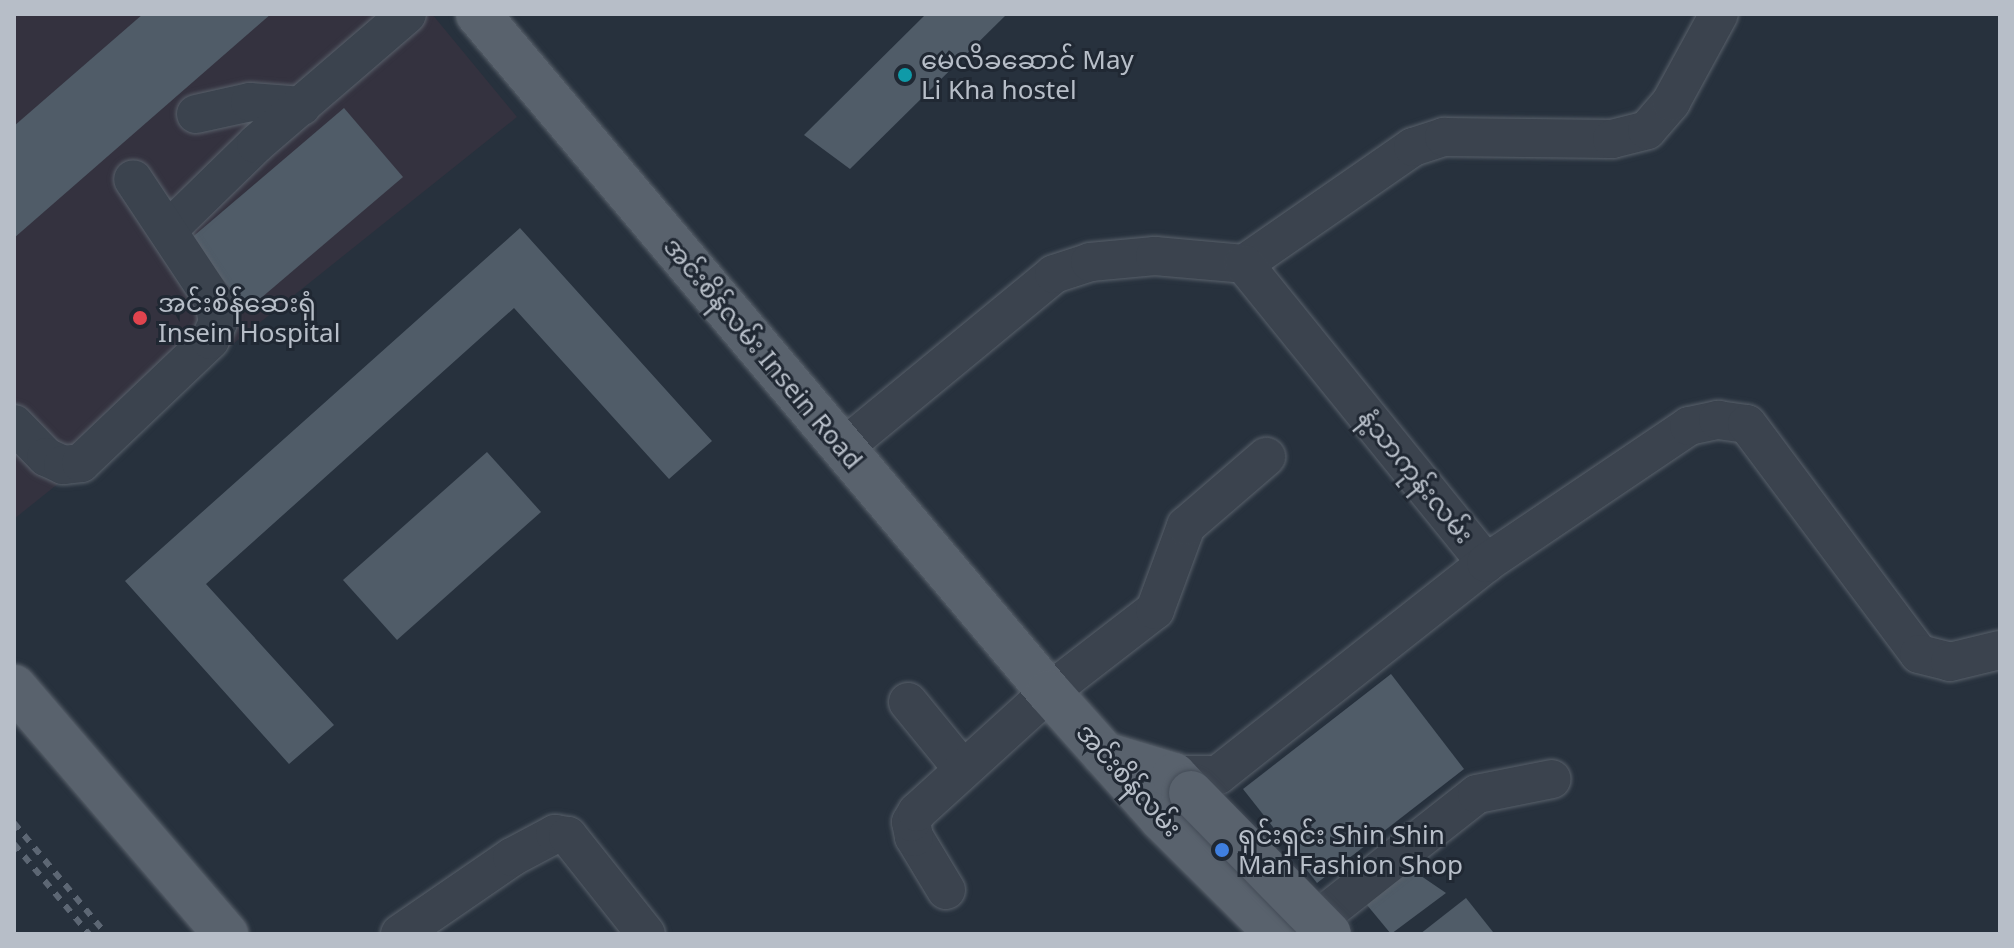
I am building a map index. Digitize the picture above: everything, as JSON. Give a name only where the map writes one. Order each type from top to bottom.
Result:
[{"type":"main road","name":"အင်းစိန်လမ်း Insein Road","points":[[478,14],[1049,692]]},
{"type":"main road","points":[[14,687],[226,934]]},
{"type":"main road","name":"အင်းစိန်လမ်း","points":[[1049,692],[1104,754],[1278,934]]},
{"type":"main road","points":[[1104,754],[1182,784],[1329,934]]},
{"type":"street","points":[[168,230],[407,14]]},
{"type":"street","points":[[843,448],[1054,274],[1090,262],[1155,256],[1244,264],[1413,147],[1444,137],[1612,139],[1647,130],[1671,102],[1719,14]]},
{"type":"street","points":[[196,114],[250,102],[302,106]]},
{"type":"street","points":[[14,424],[46,457],[63,465],[81,463],[210,340],[218,322],[214,301],[133,179]]},
{"type":"street","name":"နံ့သာကုန်းလမ်း","points":[[1244,264],[1486,563],[1689,426],[1718,420],[1747,424],[1919,654],[1950,662],[2000,650]]},
{"type":"street","points":[[946,890],[911,822],[961,767],[1049,692],[1155,610],[1186,526],[1266,457]]},
{"type":"street","points":[[1182,784],[1218,775],[1486,563]]},
{"type":"street","points":[[908,702],[961,767]]},
{"type":"street","points":[[1299,934],[1477,794],[1552,779]]},
{"type":"street","points":[[400,934],[512,857],[555,834],[568,836],[646,934]]},
{"type":"shaded area","name":"အင်းစိန်ဆေးရုံ Insein Hospital","points":[[14,14],[432,14],[517,117],[14,519]]},
{"type":"building","points":[[143,14],[271,14],[14,238],[14,126]]},
{"type":"building","name":"မေလိခဆောင် May Li Kha hostel","points":[[926,14],[1007,14],[850,169],[804,135]]},
{"type":"building","points":[[344,108],[403,177],[248,309],[189,240]]},
{"type":"building","points":[[520,228],[712,441],[669,479],[514,308],[206,584],[334,725],[289,764],[125,581]]},
{"type":"building","points":[[487,452],[541,512],[397,640],[343,580]]},
{"type":"building","points":[[1391,674],[1464,769],[1317,883],[1243,789]]},
{"type":"building","points":[[1405,865],[1446,893],[1391,934],[1367,905]]},
{"type":"building","points":[[1466,898],[1493,932],[1420,934]]},
{"type":"railway","points":[[14,823],[106,934]]},
{"type":"railway","points":[[14,844],[89,934]]},
{"type":"place","name":"မေလိခဆောင် May Li Kha hostel","points":[[905,75]]},
{"type":"place","name":"အင်းစိန်ဆေးရုံ Insein Hospital","points":[[140,318]]},
{"type":"place","name":"ရှင်းရှင်း Shin Shin Man Fashion Shop","points":[[1222,850]]}]
